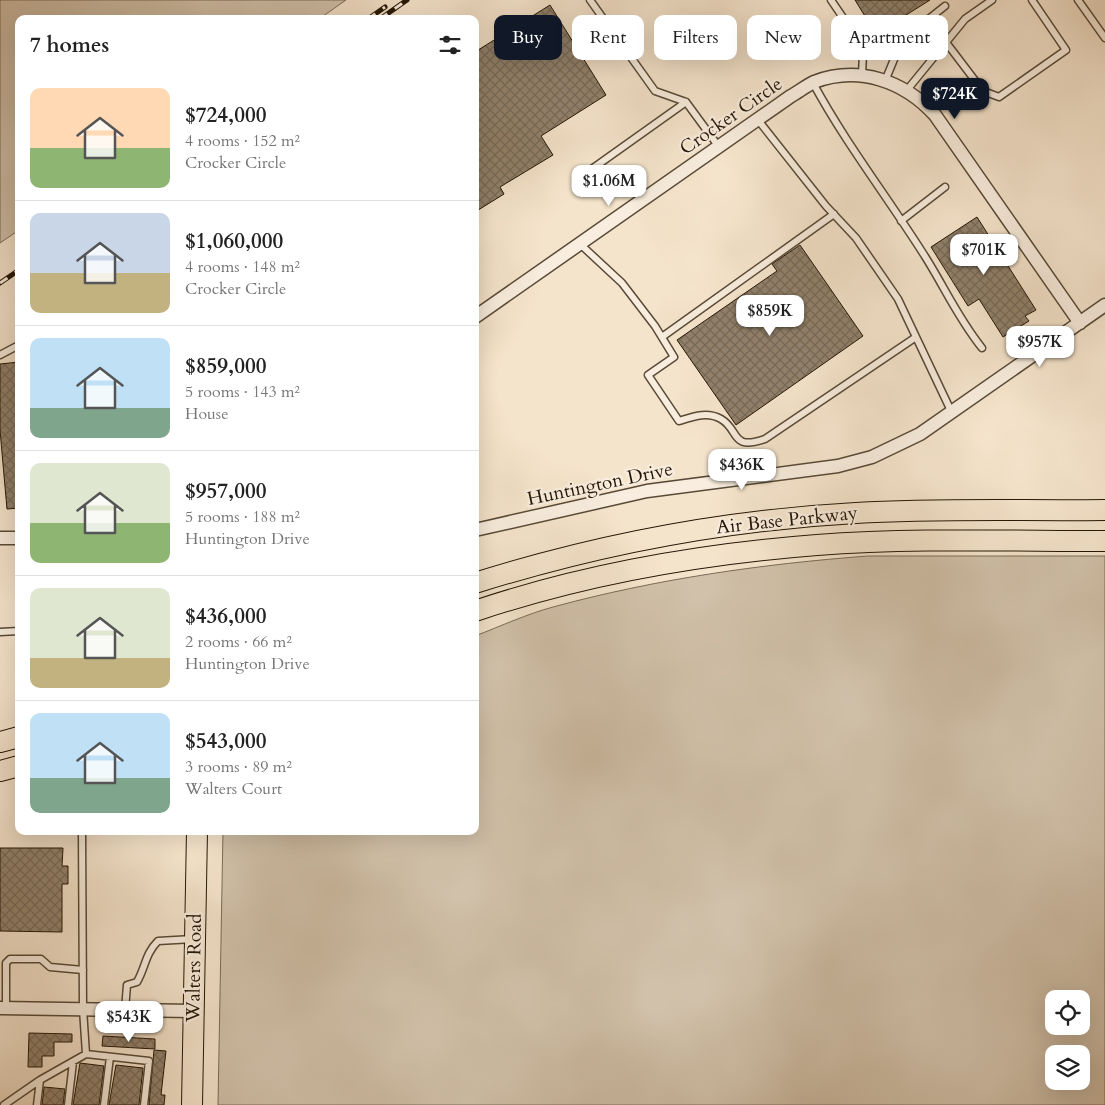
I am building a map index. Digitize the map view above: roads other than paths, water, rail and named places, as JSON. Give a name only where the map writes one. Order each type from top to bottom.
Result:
[{"type":"main road","name":"Air Base Parkway","points":[[479,582],[612,546],[716,527],[778,519],[857,513],[929,511],[1105,510]]},
{"type":"main road","name":"Air Base Parkway","points":[[479,610],[530,593],[617,573],[777,549],[918,542],[1105,541]]},
{"type":"main road","points":[[0,742],[15,738]]},
{"type":"main road","points":[[0,771],[15,767]]},
{"type":"main road","name":"Walters Road","points":[[192,1105],[192,1011],[197,835]]},
{"type":"street","name":"Crocker Circle","points":[[479,314],[813,83],[842,76],[862,75],[885,81],[907,90],[923,102],[935,115],[1080,323]]},
{"type":"street","name":"Huntington Drive","points":[[479,529],[647,491],[838,466],[872,457],[896,447],[952,413],[1105,305]]},
{"type":"street","points":[[0,538],[15,538]]},
{"type":"street","points":[[3,1008],[192,1011]]},
{"type":"lane","points":[[590,0],[655,91],[686,102],[719,147]]},
{"type":"lane","points":[[831,0],[861,44],[863,53],[862,75]]},
{"type":"lane","points":[[948,38],[965,19],[992,0]]},
{"type":"lane","points":[[948,45],[982,90],[999,97],[1066,50],[1032,0]]},
{"type":"lane","points":[[1078,0],[1105,38]]},
{"type":"lane","points":[[885,81],[902,40],[945,6]]},
{"type":"lane","points":[[907,90],[930,60]]},
{"type":"lane","points":[[813,83],[830,114],[927,259],[963,324],[982,348]]},
{"type":"lane","points":[[582,176],[686,102]]},
{"type":"lane","points":[[758,120],[834,214],[856,238],[898,299],[952,413]]},
{"type":"lane","points":[[902,221],[945,187]]},
{"type":"lane","points":[[662,337],[834,214]]},
{"type":"lane","points":[[580,244],[622,283],[662,337],[674,357],[648,375],[679,421],[702,414],[721,419],[738,439],[751,444],[765,439],[916,337]]},
{"type":"lane","points":[[0,355],[15,347]]},
{"type":"lane","points":[[0,632],[15,631]]},
{"type":"lane","points":[[82,835],[83,1009],[86,1054]]},
{"type":"lane","points":[[125,1010],[127,985],[137,982],[144,970],[148,951],[158,941],[194,939]]},
{"type":"lane","points":[[3,1008],[6,963],[10,959],[41,959],[50,967],[83,970]]},
{"type":"lane","points":[[4,1105],[40,1080],[86,1054],[149,1061],[144,1105]]},
{"type":"lane","points":[[104,1105],[110,1057]]},
{"type":"lane","points":[[68,1105],[73,1062]]},
{"type":"lane","points":[[37,1105],[40,1080]]},
{"type":"railway","points":[[386,15],[407,0]]},
{"type":"railway","points":[[374,15],[385,7]]},
{"type":"railway","points":[[0,283],[15,273]]}]
